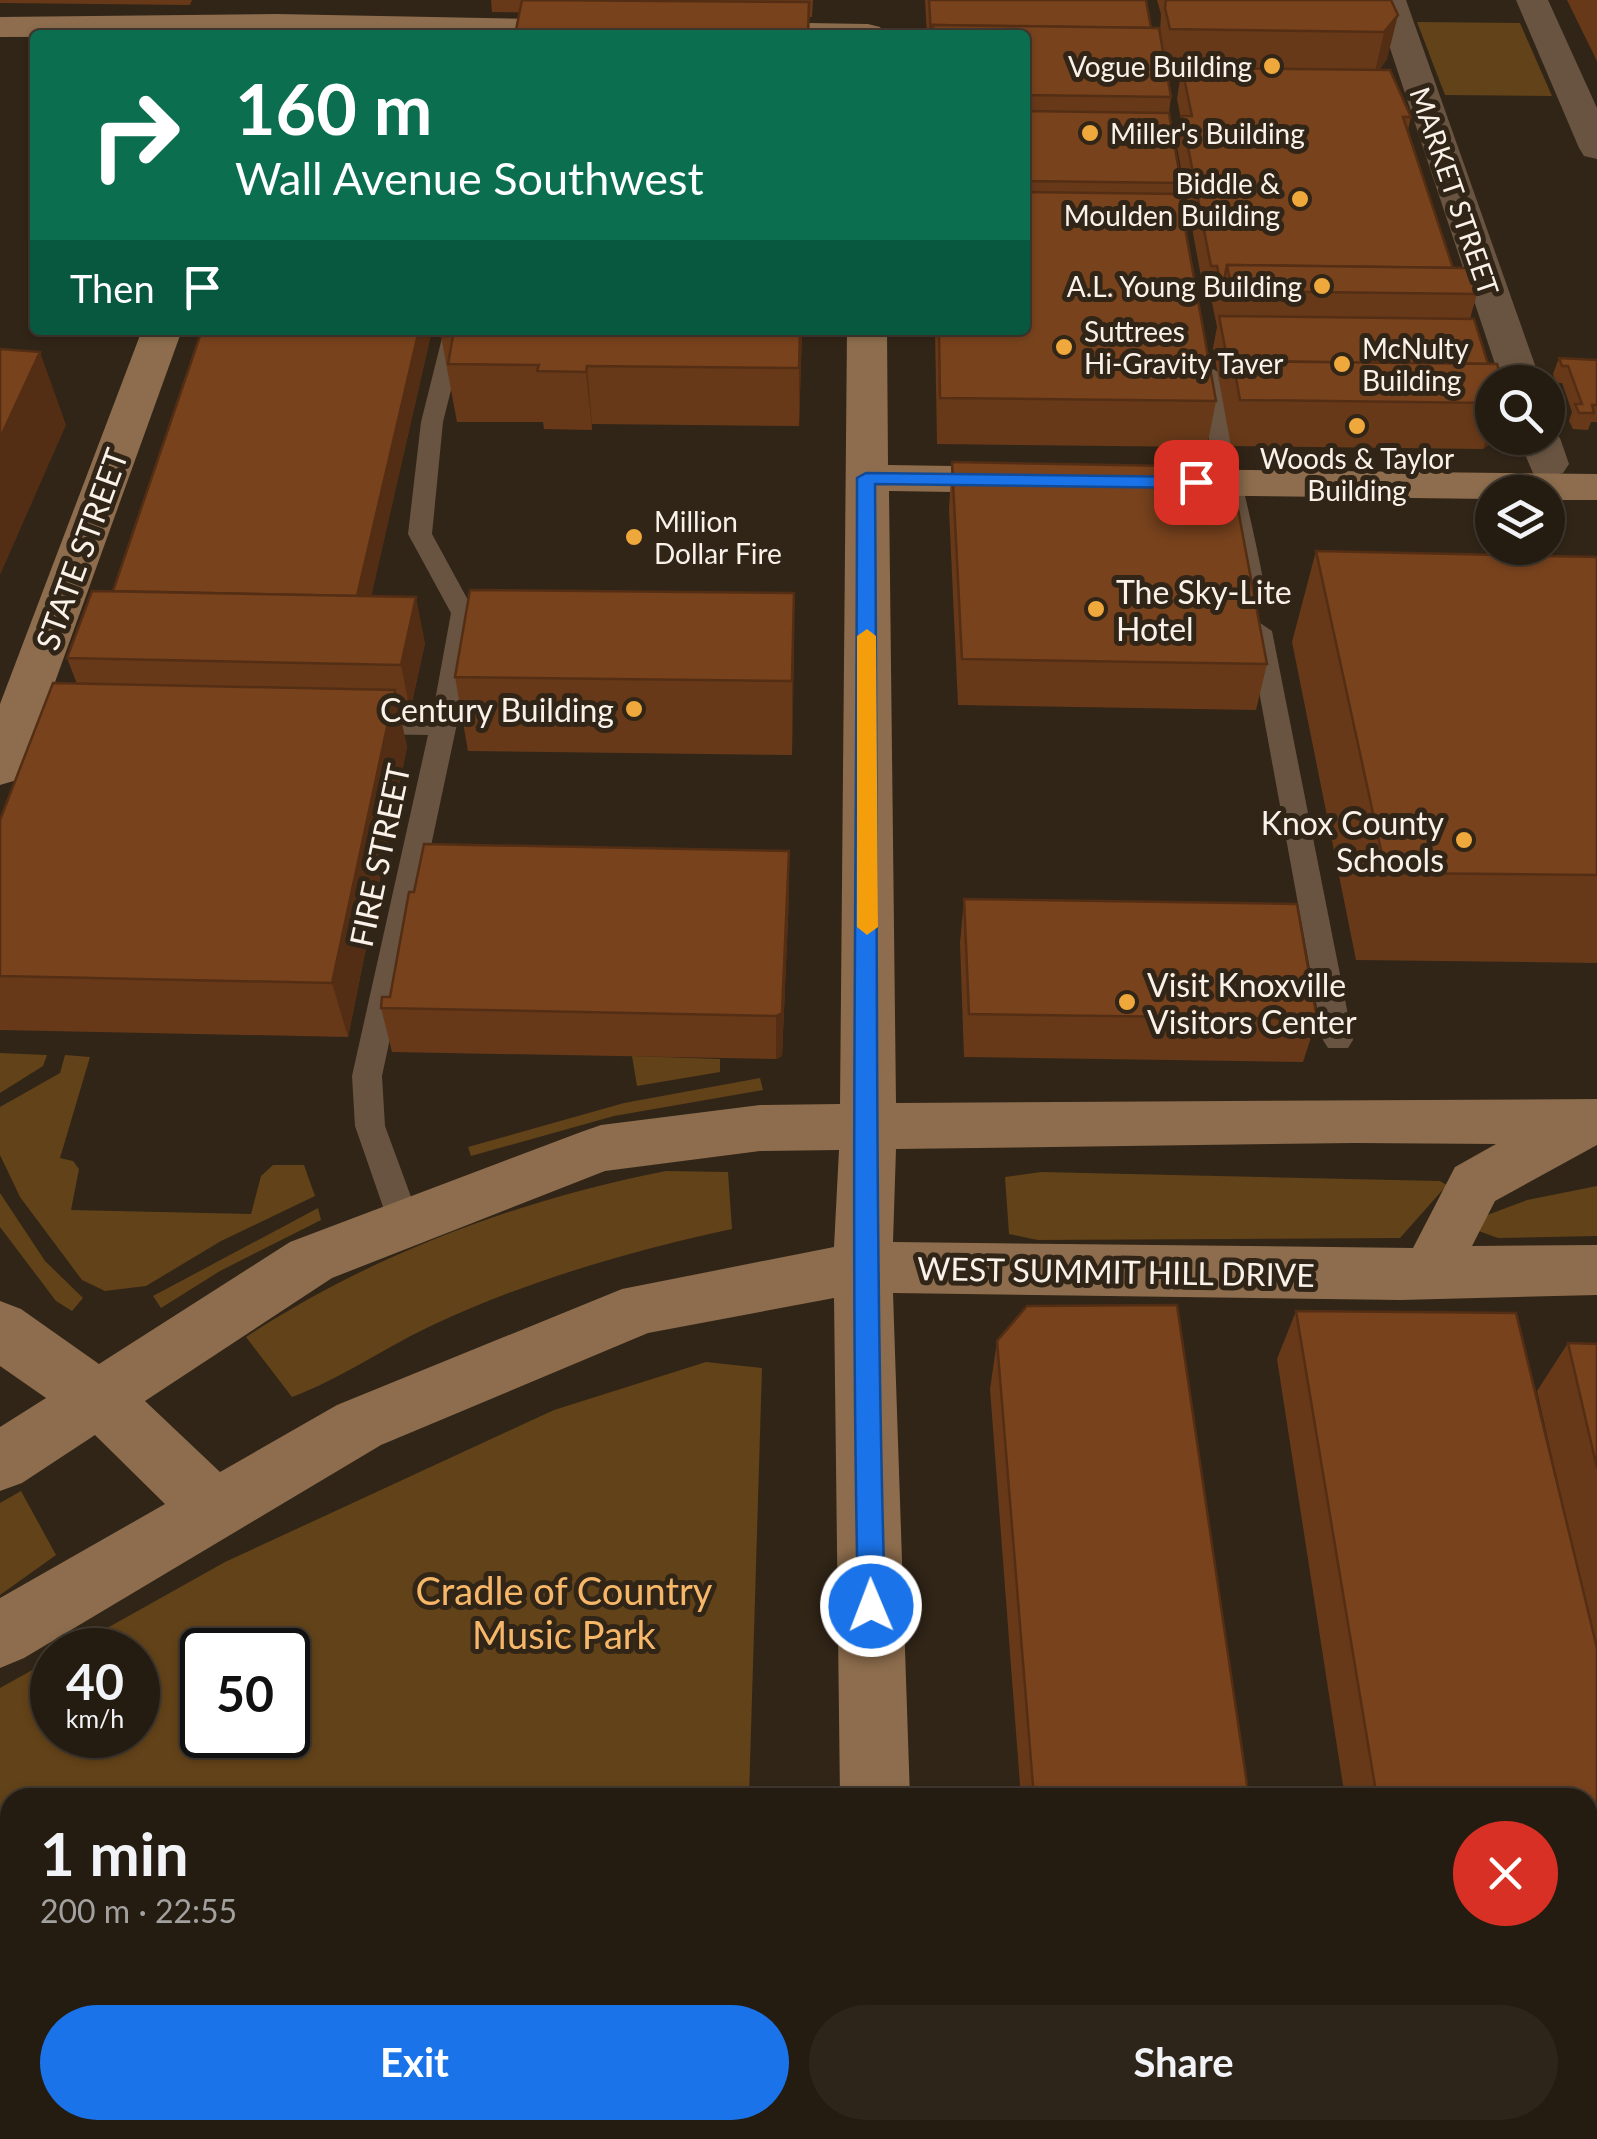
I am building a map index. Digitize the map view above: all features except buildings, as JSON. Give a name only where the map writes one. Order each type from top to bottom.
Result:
[{"type":"main road","points":[[868,30],[869,0]]},
{"type":"main road","points":[[0,27],[278,20],[480,30]]},
{"type":"main road","name":"STATE STREET","points":[[0,768],[27,720],[160,335]]},
{"type":"main road","points":[[867,335],[868,1128],[863,1268],[874,1788]]},
{"type":"main road","points":[[866,478],[1062,481]]},
{"type":"main road","points":[[1120,482],[1597,487]]},
{"type":"main road","points":[[0,1462],[311,1260],[601,1148],[760,1128],[1355,1120],[1590,1122]]},
{"type":"main road","points":[[1449,1272],[1442,1245],[1476,1184],[1590,1122]]},
{"type":"main road","name":"WEST SUMMIT HILL DRIVE","points":[[0,1636],[359,1425],[642,1308],[863,1268],[1597,1270]]},
{"type":"main road","points":[[0,1328],[26,1351],[99,1398],[213,1508]]},
{"type":"street","name":"MARKET STREET","points":[[1390,0],[1514,365]]},
{"type":"street","points":[[1532,0],[1597,148]]},
{"type":"lane","name":"FIRE STREET","points":[[405,1224],[370,1126],[367,1076],[443,726],[463,613],[420,534],[432,422],[454,335]]},
{"type":"lane","points":[[1204,357],[1220,454],[1234,483],[1287,784],[1338,1040]]},
{"type":"lane","points":[[327,724],[443,726]]},
{"type":"green space","points":[[1417,22],[1520,23],[1552,96],[1445,95]]},
{"type":"green space","points":[[0,1053],[47,1055],[43,1066],[0,1093]]},
{"type":"green space","points":[[65,1055],[90,1057],[60,1158],[73,1161],[79,1169],[71,1210],[251,1214],[261,1176],[273,1165],[304,1165],[315,1196],[221,1241],[146,1286],[105,1291],[82,1280],[20,1197],[0,1155],[0,1107],[60,1073]]},
{"type":"green space","points":[[632,1056],[720,1059],[720,1072],[637,1086]]},
{"type":"green space","points":[[760,1078],[763,1090],[614,1116],[471,1156],[468,1147],[624,1103]]},
{"type":"green space","points":[[666,1171],[728,1172],[732,1229],[618,1257],[507,1294],[435,1324],[292,1397],[246,1337],[344,1280],[448,1234],[557,1197]]},
{"type":"green space","points":[[1041,1172],[1440,1181],[1447,1185],[1400,1238],[1038,1240],[1009,1234],[1005,1177]]},
{"type":"green space","points":[[1597,1186],[1597,1236],[1498,1238],[1476,1230],[1482,1217],[1527,1200]]},
{"type":"green space","points":[[0,1193],[45,1261],[83,1298],[72,1311],[56,1301],[0,1227]]},
{"type":"green space","points":[[318,1208],[321,1220],[220,1271],[161,1308],[153,1296]]},
{"type":"green space","name":"Cradle of Country Music Park","points":[[706,1362],[762,1368],[749,1788],[0,1788],[0,1688],[30,1671],[30,1758],[160,1758],[160,1628],[107,1628],[225,1562],[554,1410]]},
{"type":"green space","points":[[21,1491],[56,1555],[0,1595],[0,1503]]},
{"type":"slow traffic","points":[[867,636],[867,927]]},
{"type":"place","name":"Vogue Building","points":[[1272,66]]},
{"type":"place","name":"Miller's Building","points":[[1090,133]]},
{"type":"place","name":"Biddle & Moulden Building","points":[[1300,199]]},
{"type":"place","name":"A.L. Young Building","points":[[1322,286]]},
{"type":"place","name":"Suttrees Hi-Gravity Taver","points":[[1064,347]]},
{"type":"place","name":"McNulty Building","points":[[1342,364]]},
{"type":"place","name":"Woods & Taylor Building","points":[[1357,426]]},
{"type":"place","name":"Million Dollar Fire","points":[[634,537]]},
{"type":"place","name":"The Sky-Lite Hotel","points":[[1096,609]]},
{"type":"place","name":"Century Building","points":[[634,709]]},
{"type":"place","name":"Knox County Schools","points":[[1464,840]]},
{"type":"place","name":"Visit Knoxville Visitors Center","points":[[1127,1002]]},
{"type":"route","points":[[871,1606],[863,1268],[868,1128],[866,478],[1196,482]]}]
